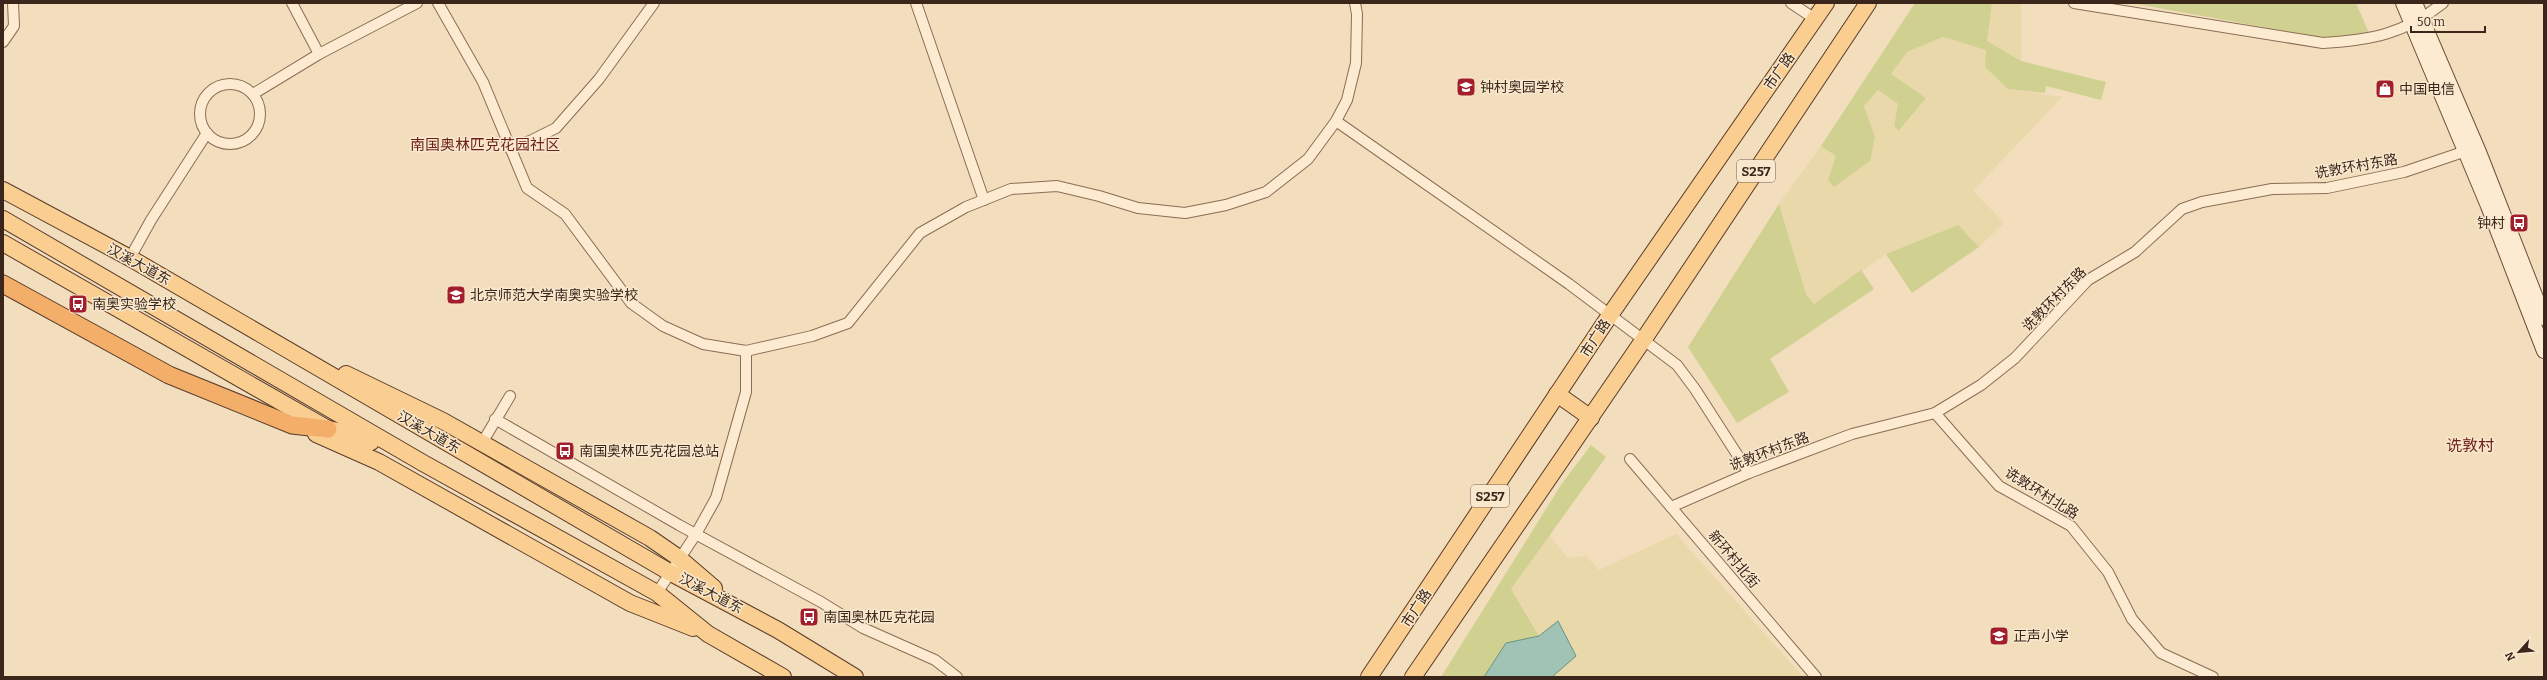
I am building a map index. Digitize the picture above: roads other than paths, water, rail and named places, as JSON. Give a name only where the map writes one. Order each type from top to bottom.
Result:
[{"type":"highway","points":[[3,284],[169,375],[224,399],[292,425],[328,429]]},
{"type":"main road","name":"市广路","points":[[1369,677],[1610,315],[1826,3]]},
{"type":"main road","name":"S257","points":[[1413,677],[1591,418],[1868,3]]},
{"type":"main road","points":[[2403,3],[2417,21],[2482,159],[2544,318]]},
{"type":"main road","points":[[2415,3],[2417,21],[2544,351]]},
{"type":"main road","name":"汉溪大道东","points":[[3,190],[130,258],[671,573],[732,604],[855,677]]},
{"type":"main road","name":"汉溪大道东","points":[[3,219],[657,593],[708,634],[783,677]]},
{"type":"main road","points":[[3,243],[328,429],[353,434],[471,488]]},
{"type":"main road","points":[[280,346],[411,404],[482,442],[680,558],[732,604]]},
{"type":"main road","points":[[1557,394],[1591,418]]},
{"type":"main road","points":[[292,425],[379,462],[630,603],[708,634]]},
{"type":"main road","points":[[571,544],[584,522]]},
{"type":"street","points":[[3,42],[14,26],[13,3]]},
{"type":"street","points":[[292,3],[319,54]]},
{"type":"street","points":[[253,94],[319,54],[417,3]]},
{"type":"street","points":[[438,3],[483,82],[509,148],[527,188],[565,214],[631,303],[663,326],[703,344],[746,351],[812,336],[848,323],[920,233],[966,207],[1011,189],[1057,186],[1099,196],[1138,208],[1185,213],[1226,205],[1266,192],[1308,159],[1336,121],[1347,100],[1356,63],[1357,14],[1355,3]]},
{"type":"street","points":[[509,148],[530,141],[556,128],[599,79],[654,3]]},
{"type":"street","points":[[916,3],[984,200]]},
{"type":"street","points":[[1791,3],[1815,19]]},
{"type":"street","points":[[2074,3],[2323,43],[2359,41],[2385,36],[2417,21],[2443,3]]},
{"type":"street","points":[[232,84],[253,94],[259,109],[259,119],[250,136],[242,141],[223,143],[207,133],[200,115],[202,105],[213,89],[232,84]]},
{"type":"street","points":[[1336,121],[1644,339],[1677,365],[1695,389],[1749,473]]},
{"type":"street","points":[[130,258],[151,220],[207,133]]},
{"type":"street","name":"诜敦环村东路","points":[[1671,506],[1749,473],[1852,434],[1935,413],[1981,385],[2015,358],[2088,280],[2135,252],[2182,208],[2202,202],[2272,189],[2327,188],[2404,172],[2466,151]]},
{"type":"street","points":[[657,593],[696,534],[716,498],[746,392],[746,351]]},
{"type":"street","points":[[482,442],[510,396]]},
{"type":"street","name":"诜敦环村北路","points":[[1935,413],[1999,486],[2071,526],[2108,572],[2132,619],[2161,653],[2213,677]]},
{"type":"street","points":[[495,419],[696,534],[821,602],[863,628],[935,660],[957,677]]},
{"type":"street","name":"新环村北街","points":[[1630,458],[1816,677]]},
{"type":"place","name":"钟村奥园学校","points":[[1466,87]]},
{"type":"place","name":"中国电信","points":[[2385,89]]},
{"type":"place","name":"钟村","points":[[2519,223]]},
{"type":"place","name":"北京师范大学南奥实验学校","points":[[456,295]]},
{"type":"place","name":"南奥实验学校","points":[[78,304]]},
{"type":"place","name":"南国奥林匹克花园总站","points":[[565,451]]},
{"type":"place","name":"南国奥林匹克花园","points":[[809,617]]},
{"type":"place","name":"正声小学","points":[[1999,636]]},
{"type":"district","name":"南国奥林匹克花园社区","points":[[485,145]]},
{"type":"district","name":"诜敦村","points":[[2470,445]]}]
